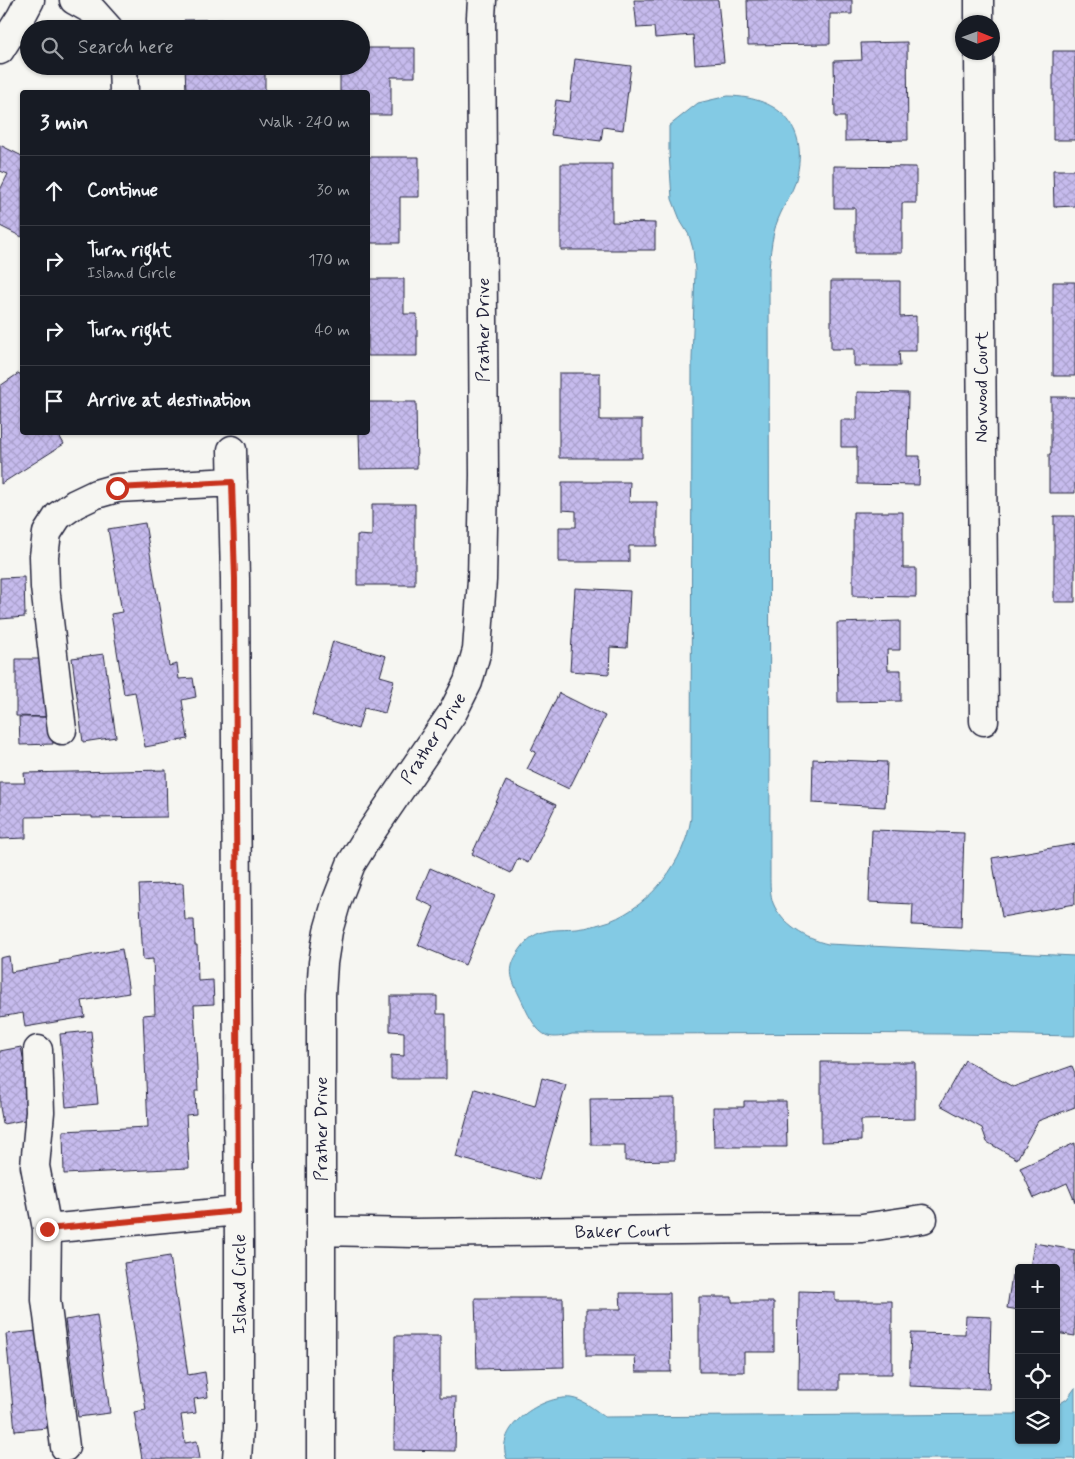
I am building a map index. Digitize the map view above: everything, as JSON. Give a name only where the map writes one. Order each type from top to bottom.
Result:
[{"type":"street","points":[[0,50],[30,0]]},
{"type":"street","points":[[74,0],[92,10],[100,20]]},
{"type":"street","name":"Prather Drive","points":[[321,1459],[321,995],[328,931],[337,900],[351,864],[453,712],[468,682],[477,650],[482,580],[484,475],[482,0]]},
{"type":"street","points":[[979,0],[979,15]]},
{"type":"street","name":"Norwood Court","points":[[979,60],[984,721]]},
{"type":"street","points":[[123,75],[124,90]]},
{"type":"street","name":"Island Circle","points":[[232,450],[235,588],[239,1426],[237,1459]]},
{"type":"street","points":[[62,730],[45,587],[44,556],[47,533],[58,516],[75,504],[96,494],[117,488],[232,482]]},
{"type":"street","points":[[38,1050],[40,1112],[35,1166],[47,1229],[46,1300],[65,1447]]},
{"type":"street","points":[[47,1229],[238,1211]]},
{"type":"street","name":"Baker Court","points":[[321,1231],[414,1233],[862,1228],[923,1220]]},
{"type":"water","points":[[728,96],[764,102],[777,110],[788,120],[795,132],[799,147],[799,164],[795,183],[776,225],[771,246],[769,270],[770,879],[773,903],[782,918],[796,930],[811,939],[828,944],[1075,956],[1075,1036],[572,1034],[553,1037],[543,1034],[535,1025],[514,985],[511,973],[517,954],[528,940],[537,934],[590,927],[610,921],[625,914],[652,893],[664,880],[682,850],[691,818],[692,359],[695,271],[693,249],[689,235],[681,222],[672,199],[669,126],[698,103]]},
{"type":"water","points":[[1075,1388],[1075,1459],[507,1459],[505,1447],[507,1436],[523,1415],[547,1402],[560,1398],[576,1399],[605,1417],[1015,1414],[1015,1444],[1060,1444],[1060,1403],[1067,1399]]},
{"type":"building","points":[[634,0],[718,0],[724,62],[695,64],[693,35],[655,38],[654,27],[637,28]]},
{"type":"building","points":[[747,0],[852,0],[852,14],[830,14],[830,44],[748,45]]},
{"type":"building","points":[[243,19],[243,20],[184,20]]},
{"type":"building","points":[[907,42],[908,140],[845,141],[845,117],[835,117],[834,61],[862,60],[861,43]]},
{"type":"building","points":[[370,48],[415,48],[415,77],[391,77],[391,115],[370,115],[370,90],[340,90],[340,75],[370,75]]},
{"type":"building","points":[[1053,51],[1075,51],[1075,140],[1053,140]]},
{"type":"building","points":[[575,59],[631,66],[623,130],[603,127],[601,141],[551,135],[556,100],[570,102]]},
{"type":"building","points":[[185,75],[265,75],[265,90],[186,90]]},
{"type":"building","points":[[0,145],[20,155],[20,236],[0,226],[0,190],[8,174],[0,171]]},
{"type":"building","points":[[370,157],[419,157],[419,197],[400,197],[400,243],[370,243]]},
{"type":"building","points":[[561,164],[612,164],[612,222],[655,223],[655,250],[561,250]]},
{"type":"building","points":[[834,166],[916,167],[916,203],[902,203],[902,253],[855,253],[855,208],[834,208]]},
{"type":"building","points":[[1053,170],[1075,170],[1075,206],[1054,207]]},
{"type":"building","points":[[370,279],[404,279],[404,314],[417,314],[417,356],[370,356]]},
{"type":"building","points":[[831,281],[900,281],[900,317],[916,316],[916,351],[899,351],[900,366],[854,366],[854,349],[831,349]]},
{"type":"building","points":[[1053,282],[1075,282],[1075,376],[1053,376]]},
{"type":"building","points":[[19,373],[20,435],[59,435],[64,444],[1,484],[0,386]]},
{"type":"building","points":[[559,373],[600,373],[600,420],[642,420],[642,458],[559,458]]},
{"type":"building","points":[[857,392],[908,393],[907,456],[920,456],[919,485],[857,484],[857,447],[841,447],[841,420],[857,420]]},
{"type":"building","points":[[1051,397],[1075,397],[1075,493],[1049,493]]},
{"type":"building","points":[[370,402],[416,402],[417,468],[360,469],[359,435],[370,435]]},
{"type":"building","points":[[562,482],[630,482],[629,502],[657,502],[657,546],[629,546],[629,562],[559,562],[559,527],[576,527],[576,511],[562,510]]},
{"type":"building","points":[[372,504],[415,504],[415,585],[357,585],[357,535],[372,536]]},
{"type":"building","points":[[853,512],[903,512],[903,568],[916,568],[916,597],[853,596]]},
{"type":"building","points":[[1054,516],[1075,516],[1075,602],[1054,602]]},
{"type":"building","points":[[145,523],[169,666],[177,664],[179,679],[193,678],[196,697],[182,700],[188,739],[145,747],[135,692],[124,694],[111,614],[122,612],[108,529]]},
{"type":"building","points":[[24,577],[25,617],[0,619],[0,578]]},
{"type":"building","points":[[575,588],[630,591],[627,648],[610,647],[609,674],[570,671]]},
{"type":"building","points":[[900,621],[900,650],[887,650],[888,670],[901,670],[901,701],[838,702],[837,623]]},
{"type":"building","points":[[333,641],[386,656],[380,676],[394,680],[385,713],[364,708],[358,729],[312,715]]},
{"type":"building","points":[[104,654],[116,737],[83,742],[72,658]]},
{"type":"building","points":[[16,659],[48,659],[48,717],[16,716]]},
{"type":"building","points":[[559,693],[605,716],[569,789],[527,769],[536,752],[531,750]]},
{"type":"building","points":[[19,717],[52,717],[53,744],[20,745]]},
{"type":"building","points":[[813,759],[887,762],[885,807],[812,803]]},
{"type":"building","points":[[166,770],[167,817],[26,817],[26,838],[0,839],[0,783],[25,783],[24,773]]},
{"type":"building","points":[[506,781],[556,805],[528,863],[518,858],[511,873],[472,854]]},
{"type":"building","points":[[872,830],[964,833],[961,927],[912,925],[913,904],[869,902]]},
{"type":"building","points":[[1075,844],[1075,904],[1002,917],[992,858]]},
{"type":"building","points":[[430,868],[495,896],[465,965],[418,945],[434,907],[417,899]]},
{"type":"building","points":[[183,883],[185,920],[194,920],[198,981],[213,980],[214,1004],[194,1005],[198,1091],[195,1091],[196,1114],[186,1115],[189,1168],[64,1174],[63,1131],[148,1127],[143,1015],[155,1014],[153,959],[143,960],[139,885]]},
{"type":"building","points":[[122,949],[129,993],[82,1001],[85,1017],[25,1027],[23,1013],[0,1017],[0,958],[9,956],[11,972]]},
{"type":"building","points":[[390,996],[437,996],[437,1014],[446,1014],[446,1079],[391,1079],[391,1055],[404,1056],[404,1032],[390,1031]]},
{"type":"building","points":[[91,1031],[98,1104],[66,1107],[60,1034]]},
{"type":"building","points":[[21,1047],[35,1118],[3,1124],[0,1107],[0,1051]]},
{"type":"building","points":[[965,1060],[1013,1087],[1072,1066],[1075,1073],[1075,1107],[1038,1121],[1017,1159],[987,1142],[982,1128],[940,1105]]},
{"type":"building","points":[[821,1062],[915,1062],[915,1119],[861,1120],[861,1141],[821,1142]]},
{"type":"building","points":[[542,1078],[566,1085],[539,1180],[456,1157],[475,1089],[535,1106]]},
{"type":"building","points":[[675,1098],[675,1160],[625,1161],[625,1145],[591,1145],[590,1099]]},
{"type":"building","points":[[744,1101],[786,1101],[787,1147],[714,1147],[713,1107],[744,1107]]},
{"type":"building","points":[[1075,1143],[1075,1202],[1067,1183],[1034,1198],[1020,1168]]},
{"type":"building","points":[[1034,1243],[1075,1250],[1075,1336],[1060,1334],[1060,1264],[1031,1264]]},
{"type":"building","points":[[170,1256],[188,1375],[205,1372],[208,1397],[194,1399],[196,1413],[181,1415],[185,1443],[197,1441],[200,1459],[142,1459],[134,1412],[146,1410],[124,1263]]},
{"type":"building","points":[[1012,1275],[1015,1276],[1015,1309],[1007,1308]]},
{"type":"building","points":[[799,1291],[835,1292],[835,1301],[892,1301],[892,1374],[839,1374],[839,1390],[798,1390]]},
{"type":"building","points":[[620,1293],[670,1293],[671,1372],[636,1372],[635,1356],[586,1356],[586,1309],[621,1309]]},
{"type":"building","points":[[699,1297],[732,1297],[732,1302],[774,1302],[774,1352],[744,1352],[744,1372],[699,1372]]},
{"type":"building","points":[[475,1298],[563,1298],[564,1367],[477,1369]]},
{"type":"building","points":[[97,1315],[110,1413],[78,1417],[65,1320]]},
{"type":"building","points":[[966,1316],[991,1317],[989,1389],[909,1386],[911,1333],[965,1334]]},
{"type":"building","points":[[38,1331],[47,1428],[15,1431],[6,1334]]},
{"type":"building","points":[[395,1336],[440,1336],[440,1397],[456,1397],[455,1451],[394,1450]]},
{"type":"route","points":[[47,1229],[238,1211],[235,579],[232,482],[162,484],[117,488]]}]
